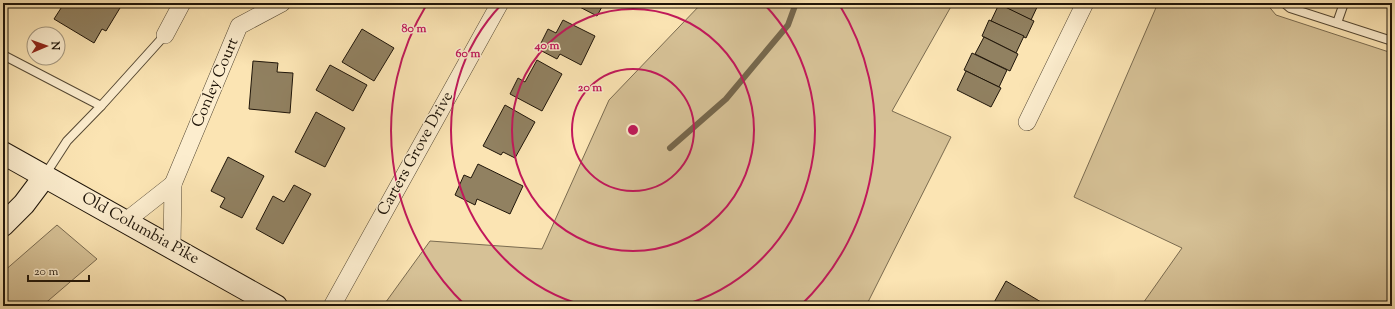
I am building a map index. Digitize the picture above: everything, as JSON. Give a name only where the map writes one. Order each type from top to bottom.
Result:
[{"type":"main road","name":"Old Columbia Pike","points":[[3,153],[172,246],[276,306]]},
{"type":"main road","points":[[3,225],[24,204],[45,176]]},
{"type":"street","points":[[165,35],[182,3]]},
{"type":"street","name":"Conley Court","points":[[172,246],[173,184],[239,26],[282,3]]},
{"type":"street","name":"Carters Grove Drive","points":[[332,306],[500,3]]},
{"type":"street","points":[[1027,122],[1085,3]]},
{"type":"street","name":"Conley Court","points":[[126,221],[173,184]]},
{"type":"lane","points":[[1284,3],[1290,8],[1392,39]]},
{"type":"lane","points":[[1337,23],[1344,3]]},
{"type":"lane","points":[[45,176],[67,140],[101,106],[165,35]]},
{"type":"lane","points":[[3,55],[101,106]]},
{"type":"shaded area","points":[[702,3],[953,3],[892,111],[951,137],[866,306],[383,306],[430,241],[542,249],[609,100]]},
{"type":"shaded area","points":[[1158,3],[1266,3],[1276,15],[1392,53],[1392,306],[1141,306],[1182,248],[1074,197]]},
{"type":"shaded area","points":[[57,225],[97,259],[42,306],[3,306],[3,272]]},
{"type":"building","points":[[61,3],[123,3],[106,31],[102,29],[94,43],[54,19],[63,5]]},
{"type":"building","points":[[572,3],[604,3],[597,16]]},
{"type":"building","points":[[996,3],[1039,3],[1031,20]]},
{"type":"building","points":[[999,4],[1034,21],[1026,38],[991,21]]},
{"type":"building","points":[[563,20],[595,36],[581,65],[560,54],[557,59],[538,49],[548,29],[556,33]]},
{"type":"building","points":[[989,20],[1024,36],[1016,53],[982,36]]},
{"type":"building","points":[[362,29],[394,48],[374,81],[342,62]]},
{"type":"building","points":[[984,37],[1018,54],[1010,71],[975,54]]},
{"type":"building","points":[[972,53],[1007,70],[999,87],[964,70]]},
{"type":"building","points":[[537,60],[562,74],[542,111],[510,94],[518,78],[525,82]]},
{"type":"building","points":[[253,61],[278,63],[277,72],[293,73],[290,113],[249,109]]},
{"type":"building","points":[[330,65],[367,85],[353,111],[316,90]]},
{"type":"building","points":[[966,71],[1001,88],[991,107],[957,90]]},
{"type":"building","points":[[505,105],[535,122],[515,158],[503,152],[501,155],[483,146]]},
{"type":"building","points":[[316,112],[345,128],[325,167],[295,152]]},
{"type":"building","points":[[228,157],[264,176],[242,218],[220,207],[225,198],[211,191]]},
{"type":"building","points":[[478,164],[523,186],[510,214],[477,199],[475,205],[455,195],[464,175],[471,178]]},
{"type":"building","points":[[294,185],[311,194],[283,244],[256,229],[273,196],[284,202]]},
{"type":"building","points":[[1006,281],[1046,305],[1046,306],[992,306]]},
{"type":"waterway","points":[[670,148],[726,99],[788,25],[796,3]]}]
